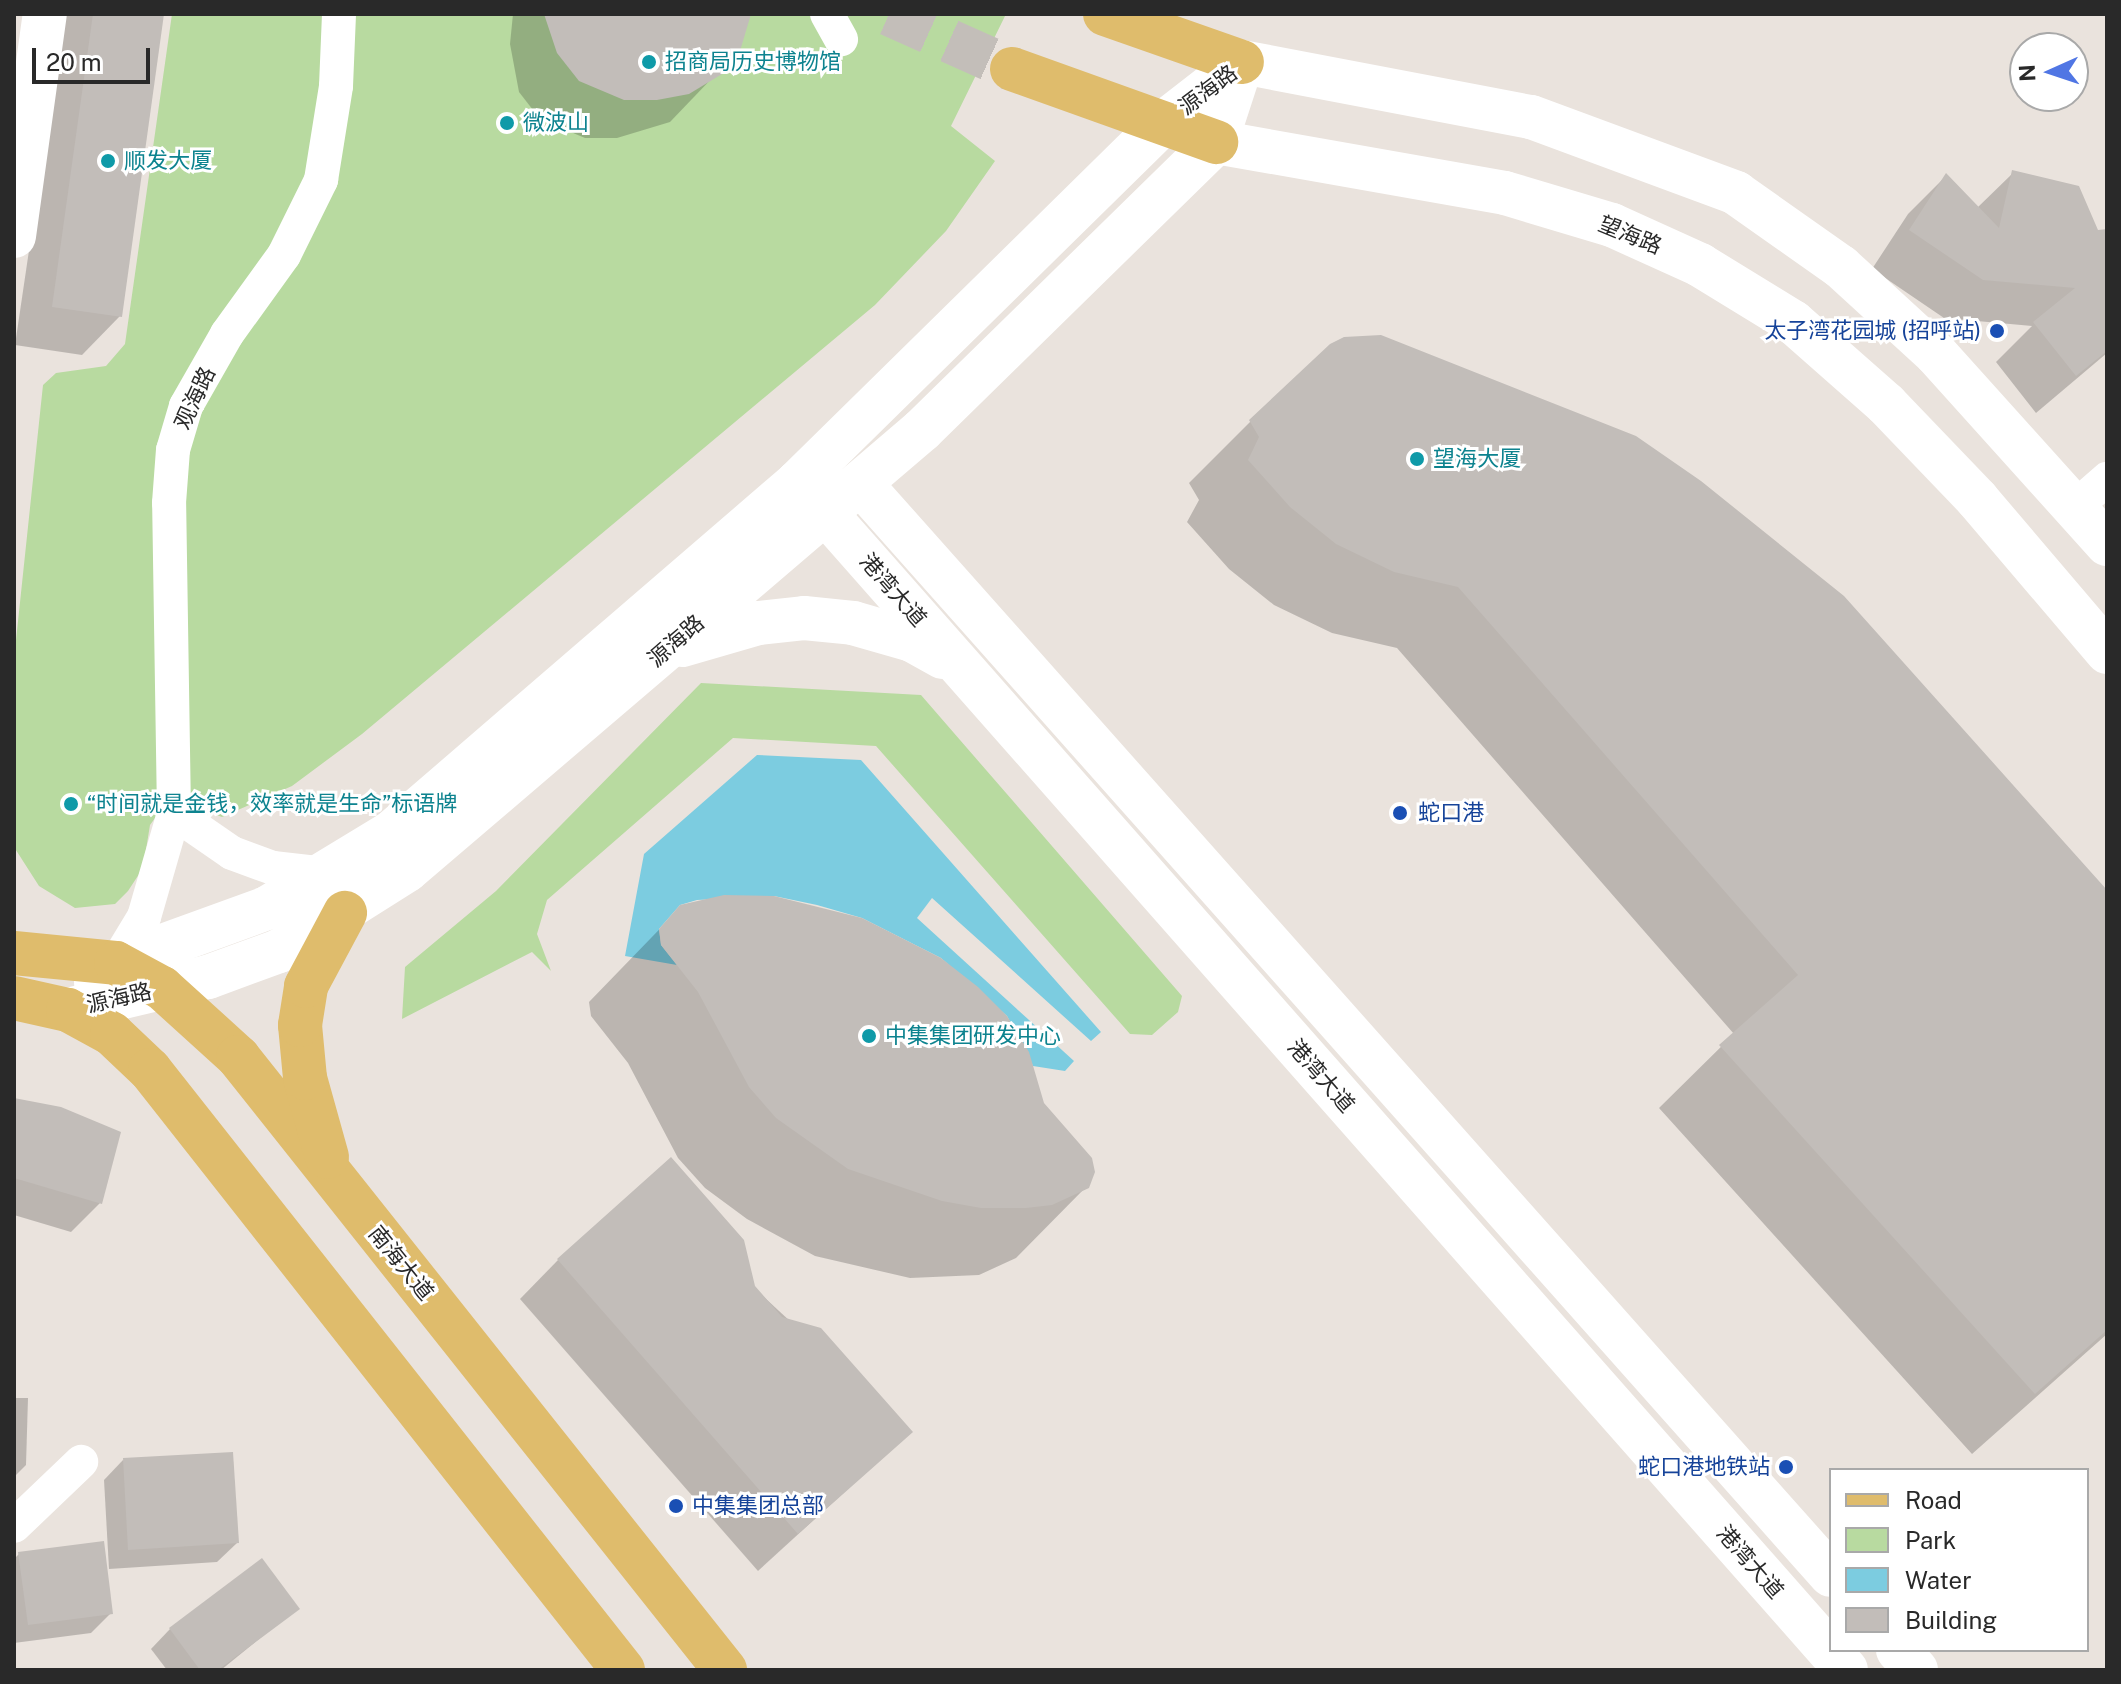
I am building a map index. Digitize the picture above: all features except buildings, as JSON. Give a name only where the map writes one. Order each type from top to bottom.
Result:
[{"type":"main road","points":[[14,236],[45,14]]},
{"type":"main road","points":[[1105,14],[1146,23],[1242,62],[1531,117],[1736,193],[1841,267],[2091,493],[2107,544]]},
{"type":"main road","name":"源海路","points":[[68,1010],[162,988],[258,960],[345,913],[469,819],[661,654],[1162,124],[1242,62]]},
{"type":"main road","name":"源海路","points":[[860,483],[922,430],[1216,142],[1242,62]]},
{"type":"main road","name":"望海路","points":[[1012,69],[1216,142],[1505,193],[1612,225],[1700,265],[1793,322],[1886,404],[1977,499],[2107,652]]},
{"type":"main road","points":[[812,497],[860,483]]},
{"type":"main road","name":"港湾大道","points":[[860,483],[1829,1573]]},
{"type":"main road","name":"源海路","points":[[68,1010],[116,963],[232,924],[326,874],[449,788],[812,497]]},
{"type":"main road","name":"港湾大道","points":[[812,497],[1829,1651]]},
{"type":"main road","points":[[661,654],[709,634],[804,618],[853,623],[912,640],[959,666]]},
{"type":"main road","points":[[336,1182],[305,1078],[300,1025],[306,986],[345,913]]},
{"type":"main road","name":"南海大道","points":[[14,953],[116,963],[162,988],[238,1057],[725,1670]]},
{"type":"main road","points":[[14,998],[68,1010],[112,1034],[150,1070],[623,1670]]},
{"type":"main road","name":"港湾大道","points":[[1830,1652],[1846,1670]]},
{"type":"main road","points":[[1900,1652],[1916,1670]]},
{"type":"street","name":"观海路","points":[[116,963],[144,917],[174,813],[169,503],[173,450],[186,406],[227,334],[284,255],[321,180],[336,86],[339,14]]},
{"type":"street","points":[[174,813],[232,853],[273,868],[326,874]]},
{"type":"street","points":[[14,1526],[81,1462]]},
{"type":"green space","points":[[172,14],[1006,14],[951,126],[995,161],[946,231],[875,305],[362,734],[292,786],[222,817],[188,804],[163,807],[150,825],[143,868],[128,891],[115,904],[75,908],[39,886],[14,847],[14,659],[43,385],[56,373],[106,366],[125,344]]},
{"type":"green space","points":[[701,683],[921,695],[1182,996],[1178,1012],[1152,1035],[1130,1034],[876,746],[733,738],[547,900],[537,934],[551,971],[532,952],[402,1019],[405,967],[496,891]]},
{"type":"water","points":[[757,755],[861,760],[1101,1032],[1091,1041],[932,898],[917,918],[1074,1061],[1065,1071],[1033,1066],[1007,1016],[941,958],[862,918],[817,905],[774,896],[697,900],[680,905],[659,929],[661,945],[677,965],[625,956],[644,854]]},
{"type":"tunnel","points":[[889,14],[1012,69]]},
{"type":"place","name":"招商局历史博物馆","points":[[649,62]]},
{"type":"place","name":"微波山","points":[[507,123]]},
{"type":"place","name":"顺发大厦","points":[[108,161]]},
{"type":"place","name":"太子湾花园城 (招呼站)","points":[[1997,331]]},
{"type":"place","name":"望海大厦","points":[[1417,459]]},
{"type":"place","name":"“时间就是金钱，效率就是生命”标语牌","points":[[71,804]]},
{"type":"place","name":"蛇口港","points":[[1400,813]]},
{"type":"place","name":"中集集团研发中心","points":[[869,1036]]},
{"type":"place","name":"蛇口港地铁站","points":[[1786,1467]]},
{"type":"place","name":"中集集团总部","points":[[676,1506]]}]
